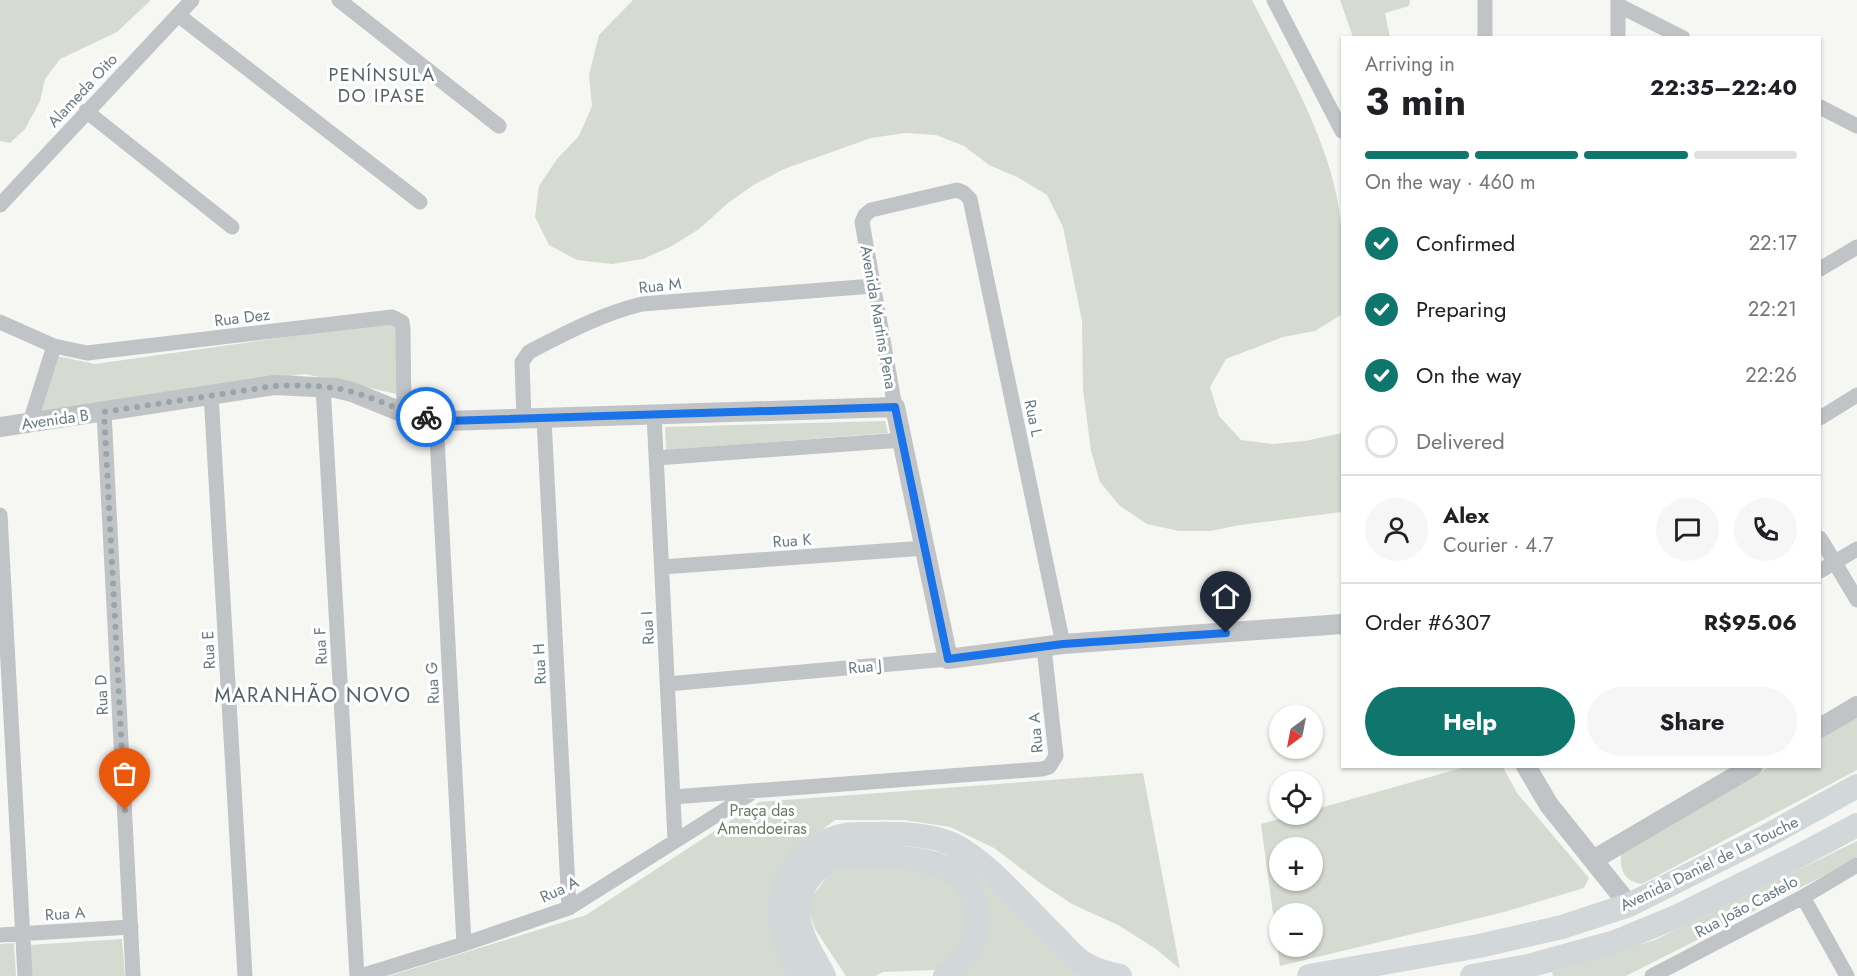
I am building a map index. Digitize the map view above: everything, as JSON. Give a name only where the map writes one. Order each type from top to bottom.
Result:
[{"type":"main road","name":"Avenida Daniel de La Touche","points":[[1309,976],[1479,946],[1562,927],[1629,905],[1765,837],[1857,786]]},
{"type":"main road","name":"Avenida Daniel de La Touche","points":[[1472,976],[1528,966],[1615,942],[1678,916],[1857,825]]},
{"type":"main road","points":[[800,976],[780,927],[779,909],[782,891],[788,875],[798,860],[828,839],[852,833],[916,835],[948,842],[981,863],[1077,958],[1092,968],[1120,976]]},
{"type":"main road","points":[[825,976],[802,934],[799,918],[801,893],[806,881],[824,865],[843,857],[924,859],[947,868],[968,886],[977,912],[975,939],[963,960],[945,976]]},
{"type":"street","name":"Alameda Oito","points":[[0,205],[192,0]]},
{"type":"street","points":[[339,0],[499,126]]},
{"type":"street","points":[[1274,0],[1341,129]]},
{"type":"street","points":[[1485,0],[1485,36]]},
{"type":"street","points":[[1618,36],[1618,2],[1679,36]]},
{"type":"street","points":[[178,15],[420,202]]},
{"type":"street","points":[[86,111],[232,227]]},
{"type":"street","points":[[1823,112],[1857,126]]},
{"type":"street","name":"Rua L","points":[[862,222],[871,210],[957,190],[970,199],[1053,646]]},
{"type":"street","name":"Avenida Martins Pena","points":[[862,222],[895,407],[948,659]]},
{"type":"street","points":[[1821,268],[1857,247]]},
{"type":"street","name":"Rua M","points":[[534,419],[522,362],[525,357],[529,352],[582,324],[613,311],[642,304],[873,286]]},
{"type":"street","name":"Rua Dez","points":[[0,322],[54,346],[87,353],[392,317],[402,322],[403,329],[404,412]]},
{"type":"street","points":[[30,422],[54,346]]},
{"type":"street","name":"Avenida B","points":[[0,427],[274,386],[323,386],[352,392],[404,412],[446,421],[895,407]]},
{"type":"street","name":"Rua F","points":[[323,386],[359,976]]},
{"type":"street","name":"Rua E","points":[[211,394],[245,976]]},
{"type":"street","points":[[1821,417],[1857,395]]},
{"type":"street","name":"Rua D","points":[[104,412],[133,976]]},
{"type":"street","name":"Rua I","points":[[654,414],[675,840]]},
{"type":"street","name":"Rua G","points":[[436,419],[464,944]]},
{"type":"street","name":"Rua H","points":[[534,419],[570,908]]},
{"type":"street","points":[[656,458],[902,440]]},
{"type":"street","points":[[0,515],[25,976]]},
{"type":"street","points":[[1821,540],[1857,600]]},
{"type":"street","name":"Rua K","points":[[662,567],[925,548]]},
{"type":"street","points":[[1821,570],[1857,549]]},
{"type":"street","name":"Rua J","points":[[668,684],[948,659],[1053,646],[1341,624]]},
{"type":"street","name":"Rua A","points":[[673,797],[1042,770],[1049,767],[1056,756],[1053,646]]},
{"type":"street","points":[[1821,727],[1857,706]]},
{"type":"street","points":[[1527,768],[1539,791],[1629,905]]},
{"type":"street","points":[[1593,860],[1750,768]]},
{"type":"street","name":"Rua A","points":[[359,976],[570,908],[752,792]]},
{"type":"street","name":"Rua João Castelo","points":[[1652,976],[1803,897],[1857,865]]},
{"type":"street","points":[[1803,897],[1847,976]]},
{"type":"street","name":"Rua A","points":[[0,935],[131,927]]},
{"type":"green space","points":[[0,0],[151,0],[117,32],[60,59],[45,79],[40,101],[25,129],[10,143],[0,141]]},
{"type":"green space","points":[[633,0],[1252,0],[1309,114],[1331,173],[1341,227],[1341,315],[1315,331],[1283,337],[1226,359],[1210,387],[1219,416],[1241,440],[1272,444],[1305,441],[1341,433],[1341,512],[1210,531],[1179,531],[1147,524],[1120,506],[1100,482],[1091,451],[1083,389],[1082,321],[1063,227],[1047,195],[1019,178],[989,165],[964,146],[936,135],[905,133],[871,138],[784,169],[755,184],[728,203],[699,229],[672,246],[643,259],[612,264],[577,260],[549,245],[535,217],[539,186],[557,159],[579,136],[592,106],[589,75],[599,35]]},
{"type":"green space","points":[[1340,0],[1410,0],[1409,6],[1385,13],[1390,36],[1353,36]]},
{"type":"green space","points":[[399,321],[397,394],[305,374],[40,411],[57,356],[95,364]]},
{"type":"green space","points":[[885,421],[888,433],[666,450],[665,427]]},
{"type":"green space","points":[[1857,716],[1857,770],[1642,884],[1627,878],[1624,874],[1621,854],[1767,768],[1821,768],[1821,736]]},
{"type":"green space","points":[[1462,768],[1504,768],[1517,793],[1589,878],[1584,888],[1504,912],[1323,956],[1323,903],[1272,903],[1270,891],[1323,891],[1323,837],[1269,837],[1269,884],[1261,824],[1269,822],[1269,825],[1323,825],[1323,807]]},
{"type":"green space","name":"Praça das Amendoeiras","points":[[1143,773],[1180,969],[1156,949],[1118,925],[1072,904],[994,848],[950,827],[903,820],[835,820],[788,856],[794,976],[389,976],[586,915],[759,802]]},
{"type":"green space","points":[[1857,841],[1857,857],[1835,870],[1626,976],[1553,976],[1552,972],[1655,940]]},
{"type":"green space","points":[[964,860],[1083,976],[959,976],[980,948]]},
{"type":"green space","points":[[855,865],[939,872],[964,896],[967,926],[960,945],[949,959],[934,970],[883,972],[875,976],[846,976],[815,929],[809,910],[812,897],[828,875]]},
{"type":"green space","points":[[122,939],[125,976],[31,976],[29,945]]},
{"type":"green space","points":[[14,943],[16,976],[0,976],[0,944]]},
{"type":"green space","points":[[1279,957],[1317,957],[1280,966]]},
{"type":"way so far","points":[[125,810],[104,412],[211,394],[300,385],[323,386],[352,392],[404,412],[426,417]]},
{"type":"district","name":"PENÍNSULA DO IPASE","points":[[382,85]]},
{"type":"district","name":"MARANHÃO NOVO","points":[[313,695]]},
{"type":"route","points":[[426,417],[446,421],[544,419],[895,407],[948,659],[1063,644],[1226,633]]}]
